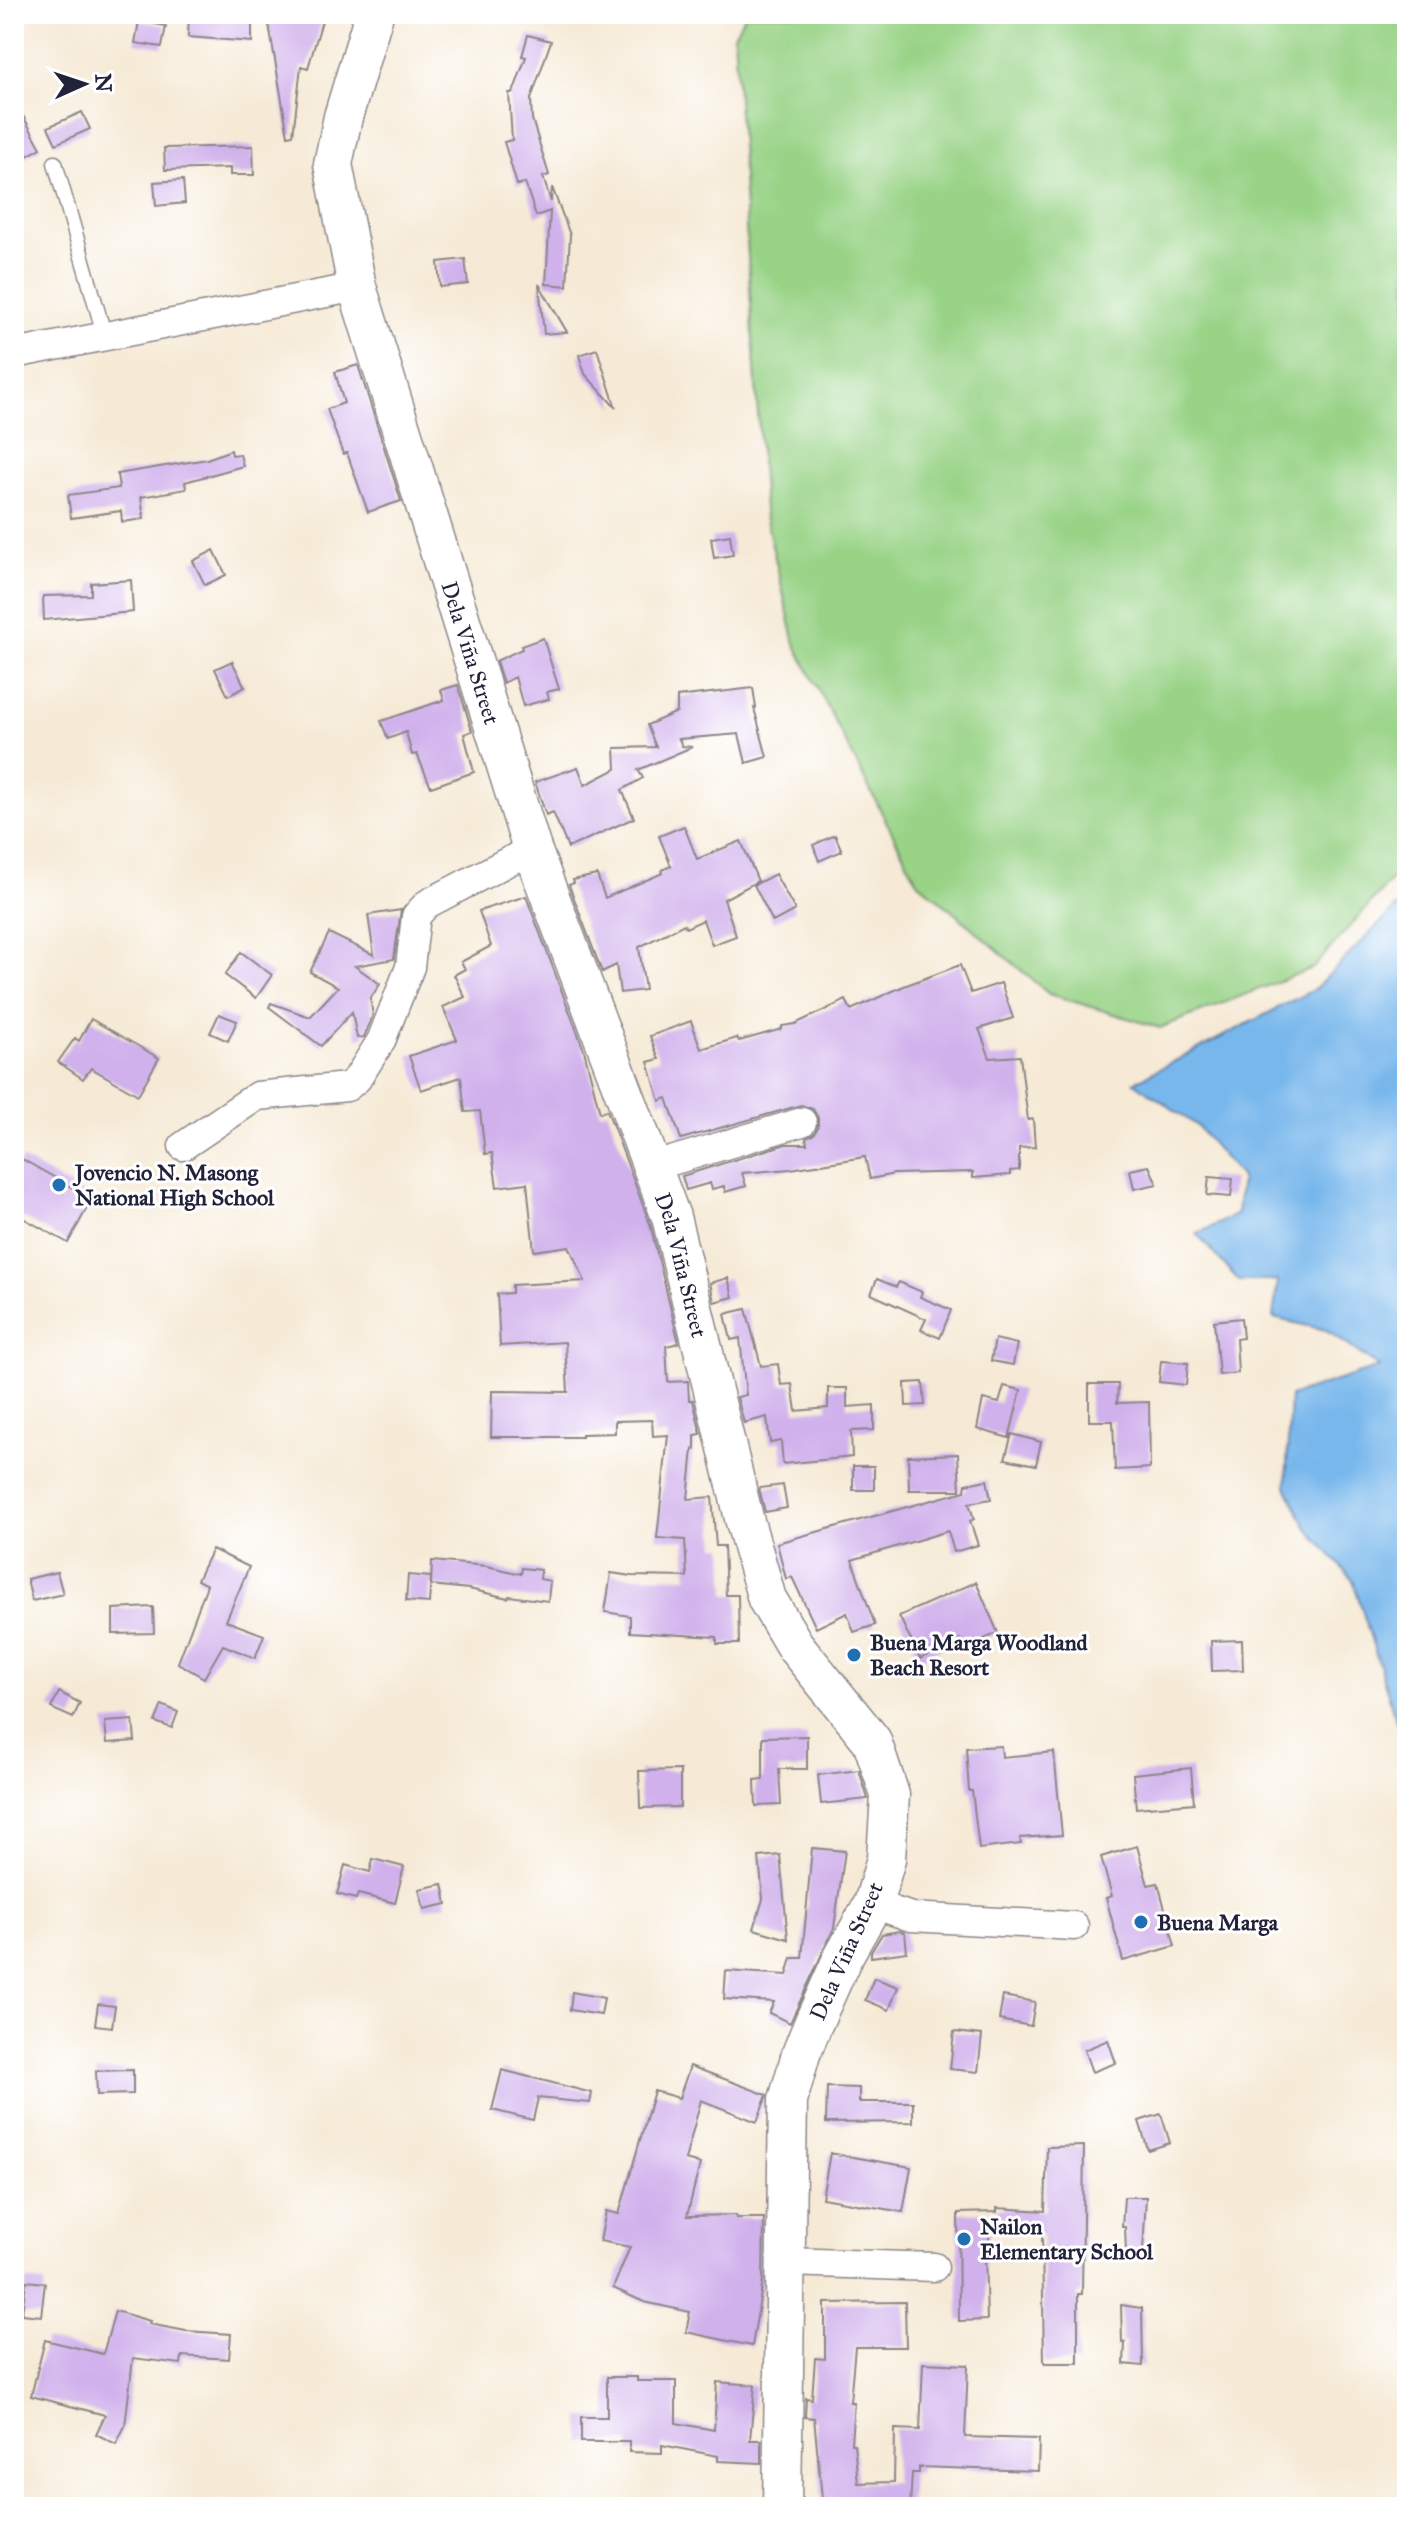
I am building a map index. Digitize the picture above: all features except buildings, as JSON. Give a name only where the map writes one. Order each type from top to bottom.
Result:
[{"type":"street","name":"Dela Viña Street","points":[[374,14],[343,117],[333,164],[357,287],[532,849],[671,1217],[744,1518],[767,1599],[795,1646],[872,1741],[890,1795],[886,1859],[873,1904],[842,1959],[813,2024],[788,2100],[782,2507]]},
{"type":"street","points":[[14,354],[357,287]]},
{"type":"street","points":[[183,1146],[257,1096],[347,1087],[357,1079],[381,1041],[410,967],[416,916],[427,904],[532,849]]},
{"type":"street","points":[[651,1167],[802,1122]]},
{"type":"street","points":[[873,1904],[911,1917],[1074,1926]]},
{"type":"street","points":[[788,2262],[934,2267]]},
{"type":"lane","points":[[55,163],[105,337]]},
{"type":"green space","points":[[745,14],[1407,14],[1407,862],[1313,968],[1160,1028],[1049,994],[917,881],[795,644],[764,511],[734,35]]},
{"type":"water","points":[[1407,896],[1407,1744],[1399,1730],[1353,1580],[1306,1527],[1286,1486],[1290,1396],[1379,1367],[1326,1330],[1273,1318],[1278,1281],[1239,1281],[1197,1234],[1237,1214],[1241,1177],[1197,1126],[1134,1082],[1315,989]]},
{"type":"place","name":"Jovencio N. Masong National High School","points":[[59,1185]]},
{"type":"place","name":"Buena Marga Woodland Beach Resort","points":[[854,1655]]},
{"type":"place","name":"Buena Marga","points":[[1141,1922]]},
{"type":"place","name":"Nailon Elementary School","points":[[964,2239]]}]
